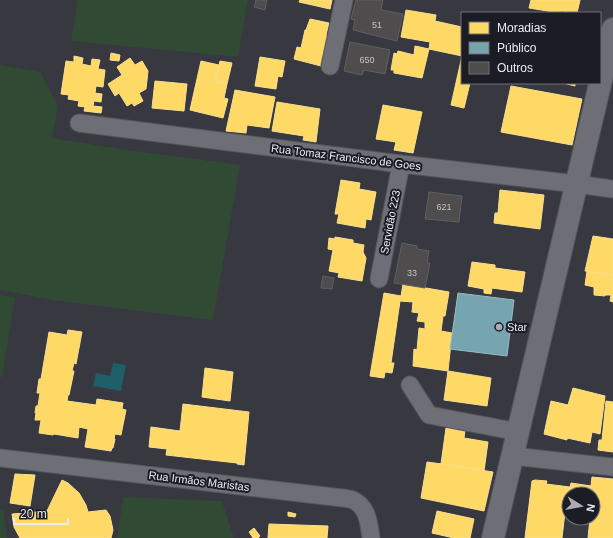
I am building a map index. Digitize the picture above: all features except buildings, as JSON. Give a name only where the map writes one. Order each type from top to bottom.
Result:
[{"type":"main road","points":[[494,538],[577,184],[610,52],[613,28]]},
{"type":"street","points":[[330,66],[344,0]]},
{"type":"street","name":"Rua Tomaz Francisco de Goes","points":[[79,123],[613,189]]},
{"type":"street","name":"Servidão 223","points":[[379,279],[401,164]]},
{"type":"street","points":[[410,385],[429,415],[519,432]]},
{"type":"street","points":[[513,456],[613,467]]},
{"type":"street","name":"Rua Irmãos Maristas","points":[[0,458],[334,496],[352,500],[363,508],[369,522],[371,538]]},
{"type":"green space","points":[[78,0],[248,0],[238,57],[71,41]]},
{"type":"green space","points":[[0,65],[40,72],[58,106],[52,138],[240,165],[213,320],[53,300],[0,290]]},
{"type":"green space","points":[[0,295],[15,297],[2,377],[0,377]]},
{"type":"green space","points":[[123,497],[222,501],[234,538],[117,538]]},
{"type":"green space","points":[[3,509],[7,538],[0,538],[0,512]]},
{"type":"water","points":[[113,363],[126,365],[121,391],[93,386],[96,373],[110,376]]},
{"type":"place","name":"Star","points":[[499,327]]}]
